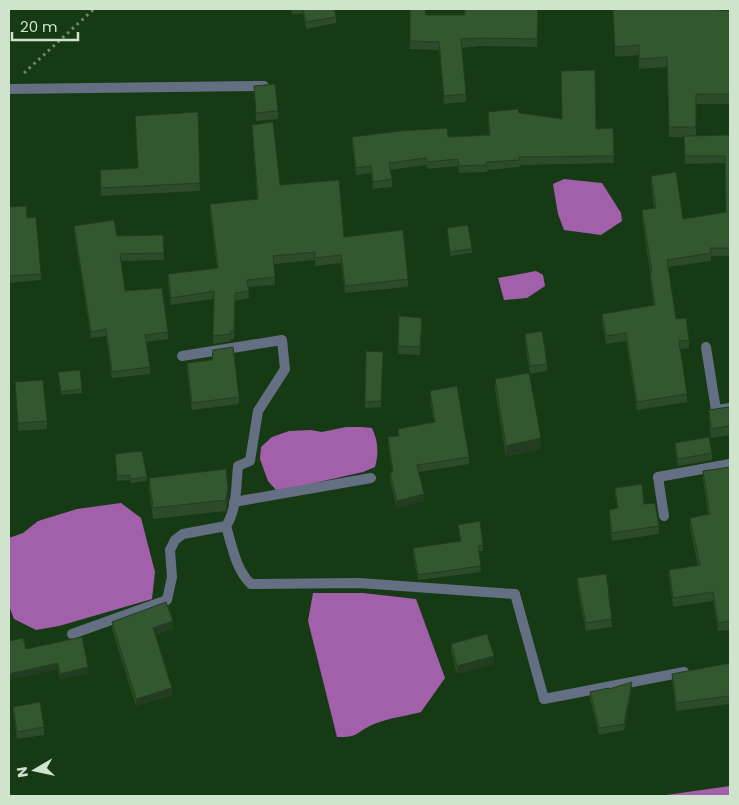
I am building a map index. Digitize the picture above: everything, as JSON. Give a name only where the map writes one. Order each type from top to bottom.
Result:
[{"type":"street","points":[[9,88],[264,86]]},
{"type":"street","points":[[72,634],[167,600],[172,577],[170,550],[175,540],[183,534],[226,526],[229,522],[234,502],[238,466],[250,460],[258,412],[285,369],[282,340],[182,356]]},
{"type":"street","points":[[706,348],[716,410],[730,408]]},
{"type":"street","points":[[664,516],[658,477],[730,464]]},
{"type":"street","points":[[234,502],[371,478]]},
{"type":"street","points":[[226,526],[240,570],[251,584],[359,582],[515,594],[544,699],[697,669]]},
{"type":"path","points":[[23,74],[94,9]]},
{"type":"shaded area","points":[[564,179],[602,183],[621,213],[622,221],[601,235],[564,230],[558,214],[553,184]]},
{"type":"shaded area","points":[[536,271],[543,275],[545,286],[527,298],[504,300],[498,278]]},
{"type":"shaded area","points":[[346,427],[372,428],[377,447],[375,467],[363,472],[288,489],[276,490],[268,481],[260,459],[261,447],[272,437],[289,431],[311,430],[322,432]]},
{"type":"shaded area","points":[[121,503],[141,518],[155,572],[152,599],[59,626],[36,630],[14,619],[9,606],[9,538],[23,533],[38,521],[77,509]]},
{"type":"shaded area","points":[[313,593],[363,593],[416,599],[445,678],[421,712],[380,722],[354,735],[337,737],[308,621]]},
{"type":"shaded area","points":[[730,786],[730,796],[666,796],[666,795]]},
{"type":"building","points":[[303,9],[334,9],[336,17],[306,22]]},
{"type":"building","points":[[410,9],[425,9],[426,15],[465,15],[465,9],[538,9],[537,39],[461,39],[466,94],[444,96],[439,42],[410,41]]},
{"type":"building","points":[[708,9],[730,11],[730,94],[696,94],[696,127],[669,127],[667,57],[639,59],[639,45],[615,47],[613,10]]},
{"type":"building","points":[[595,70],[596,129],[613,128],[614,156],[519,157],[520,160],[487,162],[487,165],[459,166],[458,159],[427,162],[426,158],[389,163],[392,179],[373,182],[371,166],[356,168],[352,137],[447,128],[448,137],[490,135],[488,112],[518,109],[519,113],[562,119],[561,71]]},
{"type":"building","points":[[275,84],[278,111],[256,113],[254,86]]},
{"type":"building","points":[[198,112],[200,183],[101,188],[100,170],[138,168],[135,116]]},
{"type":"building","points":[[273,122],[280,185],[339,180],[344,237],[403,230],[408,279],[345,286],[341,255],[315,258],[315,252],[273,256],[275,277],[247,280],[249,291],[235,293],[234,331],[231,331],[231,334],[213,336],[214,291],[171,298],[168,274],[218,268],[210,204],[258,199],[252,125]]},
{"type":"building","points":[[730,135],[730,248],[710,248],[711,253],[667,260],[676,319],[686,318],[689,340],[679,341],[687,394],[637,402],[626,333],[606,336],[602,314],[655,305],[650,272],[652,272],[642,210],[656,208],[651,176],[676,172],[683,219],[726,212],[725,156],[685,156],[684,136]]},
{"type":"building","points":[[26,206],[27,218],[36,217],[41,274],[9,276],[9,207]]},
{"type":"building","points":[[114,220],[117,236],[163,235],[164,253],[120,254],[125,291],[162,288],[168,332],[145,335],[150,367],[112,372],[106,329],[91,332],[74,226]]},
{"type":"building","points":[[468,225],[472,249],[450,252],[447,228]]},
{"type":"building","points":[[399,316],[422,318],[420,347],[398,346]]},
{"type":"building","points":[[542,331],[547,364],[530,366],[525,334]]},
{"type":"building","points":[[233,347],[239,397],[192,403],[187,363],[212,360],[213,350]]},
{"type":"building","points":[[366,351],[383,352],[381,401],[365,402]]},
{"type":"building","points":[[80,370],[82,389],[61,392],[58,372]]},
{"type":"building","points":[[529,373],[541,438],[506,446],[495,379]]},
{"type":"building","points":[[43,380],[47,421],[18,423],[15,382]]},
{"type":"building","points":[[457,386],[469,457],[417,465],[424,494],[397,501],[390,473],[393,472],[388,437],[399,436],[398,429],[435,422],[430,391]]},
{"type":"building","points":[[730,406],[730,426],[711,429],[709,410]]},
{"type":"building","points":[[709,437],[712,453],[678,459],[675,443]]},
{"type":"building","points":[[142,451],[147,477],[130,479],[130,475],[117,476],[115,454]]},
{"type":"building","points":[[730,467],[730,621],[718,623],[713,592],[673,598],[669,570],[700,565],[690,518],[710,514],[703,471]]},
{"type":"building","points":[[226,469],[228,488],[226,500],[153,508],[149,478]]},
{"type":"building","points":[[642,484],[644,504],[655,503],[659,526],[612,533],[609,510],[618,508],[615,488]]},
{"type":"building","points":[[480,521],[483,545],[478,546],[481,566],[418,575],[413,548],[461,541],[458,525]]},
{"type":"building","points":[[606,574],[612,619],[586,623],[577,578]]},
{"type":"building","points":[[166,602],[173,621],[153,628],[172,688],[136,699],[112,622]]},
{"type":"building","points":[[487,634],[494,656],[457,666],[451,644]]},
{"type":"building","points":[[82,637],[88,667],[60,674],[58,663],[9,674],[9,641],[23,638],[26,649]]},
{"type":"building","points":[[730,663],[730,704],[729,696],[676,703],[672,674]]},
{"type":"building","points":[[632,682],[624,724],[599,728],[590,692]]},
{"type":"building","points":[[40,702],[44,727],[17,732],[13,707]]}]
